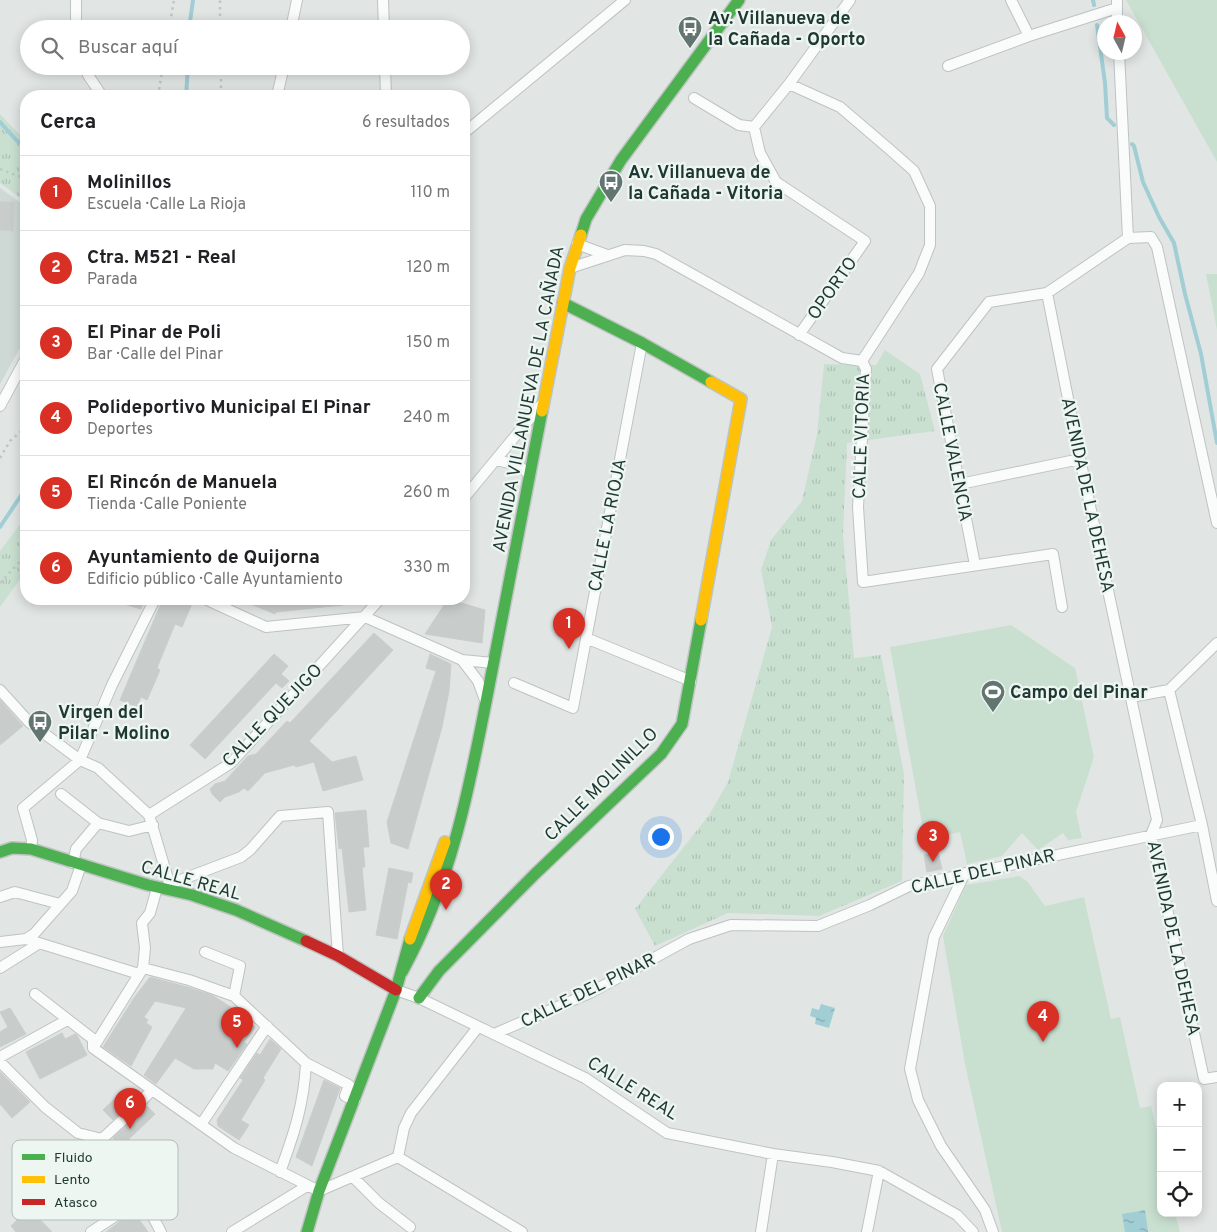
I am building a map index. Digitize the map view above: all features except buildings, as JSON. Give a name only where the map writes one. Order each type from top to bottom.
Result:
[{"type":"main road","name":"AVENIDA VILLANUEVA DE LA CAÑADA","points":[[307,1232],[319,1191],[396,990],[396,968],[474,760],[563,303],[577,244],[590,211],[621,160],[739,0]]},
{"type":"main road","points":[[563,303],[642,343]]},
{"type":"main road","name":"CALLE MOLINILLO","points":[[419,998],[439,971],[535,874],[661,754],[682,724],[741,399],[642,343]]},
{"type":"main road","name":"CALLE REAL","points":[[0,852],[12,848],[31,849],[157,888],[171,887],[236,910],[338,956],[396,990]]},
{"type":"main road","name":"CALLE REAL","points":[[366,971],[396,968]]},
{"type":"street","points":[[76,0],[76,20]]},
{"type":"street","points":[[293,20],[297,0]]},
{"type":"street","points":[[384,0],[384,20]]},
{"type":"street","points":[[470,127],[625,0]]},
{"type":"street","points":[[694,98],[739,125],[754,127],[850,0]]},
{"type":"street","points":[[1011,0],[1029,36]]},
{"type":"street","points":[[948,66],[1117,4]]},
{"type":"street","points":[[1119,60],[1128,238],[1151,238],[1157,247],[1217,523]]},
{"type":"street","points":[[88,75],[98,90]]},
{"type":"street","points":[[279,90],[282,75]]},
{"type":"street","points":[[385,75],[386,90]]},
{"type":"street","points":[[788,84],[840,108],[888,148],[914,171],[930,206],[930,245],[919,273],[862,361]]},
{"type":"street","name":"OPORTO","points":[[754,127],[760,154],[776,182],[865,241],[799,335]]},
{"type":"street","name":"CALLE VALENCIA","points":[[975,565],[937,369],[990,302],[1048,293],[1128,238]]},
{"type":"street","points":[[577,244],[607,255]]},
{"type":"street","name":"CALLE VITORIA","points":[[570,268],[625,250],[656,254],[842,358],[862,361],[866,369],[858,508],[863,582],[1053,554],[1062,607]]},
{"type":"street","name":"AVENIDA DE LA DEHESA","points":[[1048,293],[1080,459],[1157,820],[1151,835],[1204,1079],[1217,1077]]},
{"type":"street","name":"CALLE LA RIOJA","points":[[514,683],[573,708],[642,343]]},
{"type":"street","points":[[0,406],[20,369]]},
{"type":"street","points":[[470,491],[544,402]]},
{"type":"street","points":[[960,484],[1080,459]]},
{"type":"street","points":[[496,460],[518,465],[530,475]]},
{"type":"street","points":[[31,849],[32,840],[22,808],[80,760],[112,685],[152,605]]},
{"type":"street","points":[[218,605],[266,627],[364,617],[462,660],[493,663]]},
{"type":"street","name":"CALLE QUEJIGO","points":[[150,814],[231,763],[375,605]]},
{"type":"street","points":[[586,638],[691,681]]},
{"type":"street","points":[[1131,697],[1169,690],[1217,643]]},
{"type":"street","points":[[462,660],[478,682],[486,703]]},
{"type":"street","points":[[0,690],[30,724],[80,760],[98,768],[150,814],[171,887],[241,857],[250,850],[280,816],[328,812],[338,956]]},
{"type":"street","points":[[1169,690],[1202,824],[1217,901]]},
{"type":"street","points":[[60,794],[98,823],[129,831],[152,826]]},
{"type":"street","points":[[0,942],[26,939],[34,934],[72,891],[77,864],[76,848],[98,823]]},
{"type":"street","name":"CALLE DEL PINAR","points":[[494,1034],[590,993],[689,939],[731,925],[818,926],[870,905],[909,886],[1202,824]]},
{"type":"street","points":[[965,873],[934,937],[910,1069],[918,1100],[941,1146],[985,1210],[993,1232]]},
{"type":"street","points":[[93,1048],[141,971],[145,948],[142,923],[150,914],[157,888]]},
{"type":"street","points":[[0,897],[15,892],[60,904]]},
{"type":"street","points":[[26,939],[38,944],[141,971],[189,980],[234,996],[306,1063],[349,1085],[345,1096],[355,1100]]},
{"type":"street","points":[[0,968],[38,944]]},
{"type":"street","points":[[206,952],[240,966],[234,996]]},
{"type":"street","name":"CALLE REAL","points":[[396,990],[419,998],[585,1078],[667,1134],[774,1154],[879,1170],[957,1215],[973,1232]]},
{"type":"street","points":[[35,994],[66,1020],[93,1039],[93,1048]]},
{"type":"street","points":[[0,1057],[66,1020]]},
{"type":"street","points":[[202,1124],[267,1026]]},
{"type":"street","points":[[398,1157],[404,1128],[411,1113],[478,1027]]},
{"type":"street","points":[[93,1048],[234,1148],[319,1191],[398,1157]]},
{"type":"street","points":[[0,1062],[45,1107],[78,1133],[102,1139],[128,1116],[152,1090]]},
{"type":"street","points":[[280,1172],[296,1128],[305,1089],[306,1063]]},
{"type":"street","points":[[762,1232],[774,1154]]},
{"type":"street","points":[[398,1157],[522,1232]]},
{"type":"street","points":[[867,1232],[879,1170]]},
{"type":"street","points":[[353,1177],[410,1228]]},
{"type":"street","points":[[232,1232],[307,1186]]},
{"type":"street","points":[[91,1232],[109,1220]]},
{"type":"street","points":[[155,1220],[161,1232]]},
{"type":"path","points":[[171,20],[174,0]]},
{"type":"path","points":[[220,0],[220,20]]},
{"type":"path","points":[[159,90],[162,75]]},
{"type":"path","points":[[221,75],[221,90]]},
{"type":"path","points":[[0,169],[20,177]]},
{"type":"path","points":[[0,458],[10,441],[20,433]]},
{"type":"path","points":[[0,582],[20,560]]},
{"type":"shaded area","points":[[0,188],[20,203],[20,348],[0,384]]},
{"type":"green space","points":[[1126,0],[1217,0],[1217,162],[1142,28],[1142,15],[1134,15]]},
{"type":"green space","points":[[0,114],[20,135],[20,198],[0,183]]},
{"type":"green space","points":[[1206,274],[1217,274],[1217,330]]},
{"type":"green space","points":[[885,350],[920,374],[935,431],[847,443],[843,535],[854,658],[881,655],[904,774],[902,881],[819,916],[728,913],[655,946],[635,909],[709,815],[728,782],[772,627],[761,570],[771,540],[802,501],[817,434],[824,364],[876,365]]},
{"type":"green space","points":[[20,524],[20,579],[0,607],[0,551]]},
{"type":"green space","name":"Campo del Pinar","points":[[1011,625],[1075,668],[1094,757],[1076,812],[1082,838],[1068,840],[1063,833],[1038,850],[1022,833],[1002,856],[967,864],[960,832],[925,840],[890,647]]},
{"type":"green space","points":[[1019,876],[1027,881],[1045,906],[1084,897],[1111,1019],[1120,1017],[1140,1108],[1151,1106],[1157,1131],[1157,1217],[1176,1217],[1180,1232],[1002,1232],[965,1064],[943,936],[966,885]]},
{"type":"water","points":[[821,1004],[835,1008],[829,1028],[815,1024],[816,1018],[810,1016],[812,1008],[819,1010]]},
{"type":"water","points":[[1145,1210],[1148,1232],[1125,1232],[1122,1214]]},
{"type":"waterway","points":[[190,20],[193,0]]},
{"type":"waterway","points":[[1093,0],[1094,5]]},
{"type":"waterway","points":[[1102,60],[1107,118],[1114,125]]},
{"type":"waterway","points":[[186,90],[187,75]]},
{"type":"waterway","points":[[0,122],[20,142]]},
{"type":"waterway","points":[[1132,144],[1143,182],[1159,217],[1174,243],[1201,354],[1217,443]]},
{"type":"waterway","points":[[0,527],[20,497]]},
{"type":"traffic: fast","points":[[581,235],[586,219],[621,160],[739,0]]},
{"type":"traffic: fast","points":[[563,303],[642,343],[711,382]]},
{"type":"traffic: fast","points":[[402,972],[420,937],[435,901],[448,864],[468,790],[542,411]]},
{"type":"traffic: fast","points":[[419,998],[439,971],[535,874],[661,754],[682,724],[701,620]]},
{"type":"traffic: fast","points":[[0,852],[12,848],[31,849],[148,885],[192,895],[236,910],[306,941]]},
{"type":"traffic: fast","points":[[307,1232],[319,1191],[396,990],[410,939]]},
{"type":"traffic: slow","points":[[542,411],[570,268],[581,235]]},
{"type":"traffic: slow","points":[[701,620],[741,399],[711,382]]},
{"type":"traffic: slow","points":[[410,939],[445,842]]},
{"type":"traffic: jam","points":[[306,941],[338,956],[396,990]]},
{"type":"place","name":"Av. Villanueva de la Cañada - Oporto","points":[[690,49]]},
{"type":"place","name":"Av. Villanueva de la Cañada - Vitoria","points":[[611,203]]},
{"type":"place","name":"Molinillos","points":[[569,649]]},
{"type":"place","name":"Campo del Pinar","points":[[993,713]]},
{"type":"place","name":"Virgen del Pilar - Molino","points":[[40,743]]},
{"type":"place","name":"El Pinar de Poli","points":[[933,862]]},
{"type":"place","name":"Ctra. M521 - Real","points":[[446,910]]},
{"type":"place","name":"Polideportivo Municipal El Pinar","points":[[1043,1042]]},
{"type":"place","name":"El Rincón de Manuela","points":[[237,1048]]},
{"type":"place","name":"Ayuntamiento de Quijorna","points":[[130,1129]]}]
